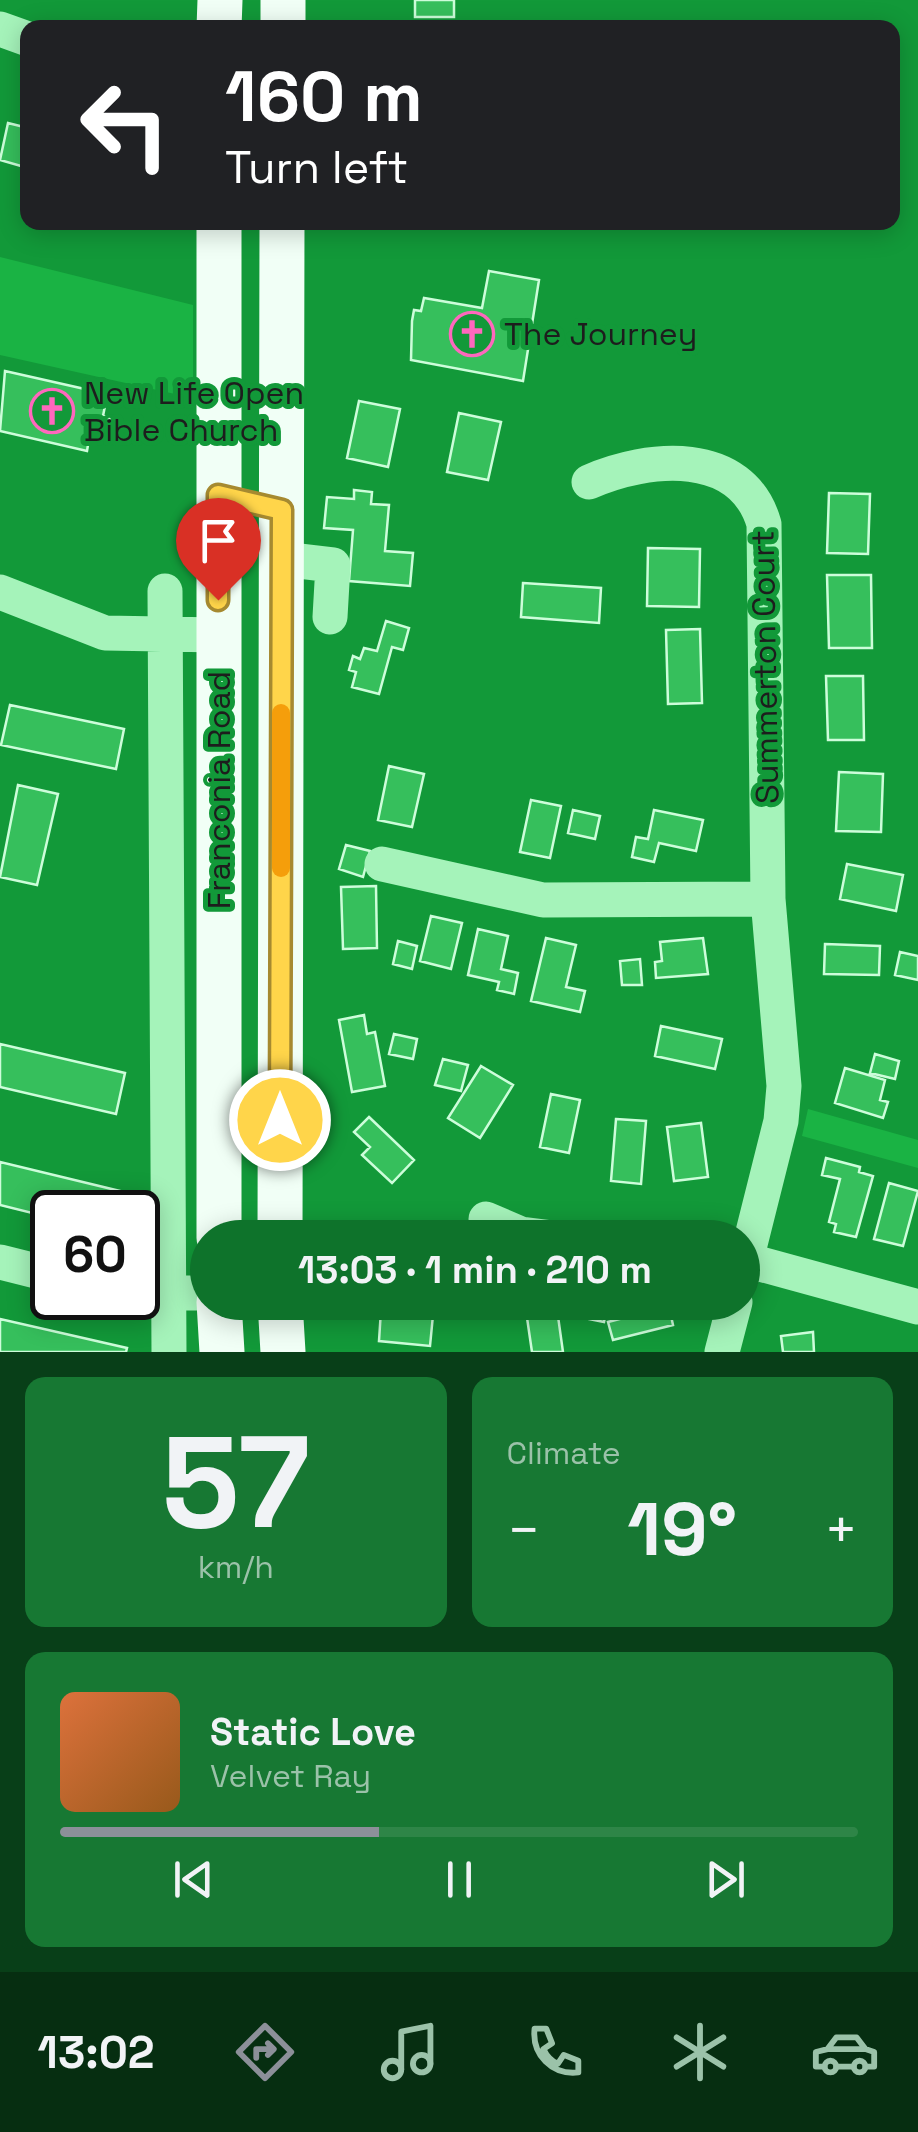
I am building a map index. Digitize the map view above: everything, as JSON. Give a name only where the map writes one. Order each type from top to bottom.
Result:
[{"type":"main road","name":"Franconia Road","points":[[219,230],[219,1220]]},
{"type":"main road","name":"Franconia Road","points":[[280,1220],[282,230]]},
{"type":"main road","points":[[218,495],[282,510]]},
{"type":"main road","points":[[221,1320],[222,1352]]},
{"type":"main road","points":[[281,1320],[282,1352]]},
{"type":"street","name":"Summerton Court","points":[[589,482],[641,463],[696,467],[723,472],[756,498],[764,524],[768,898]]},
{"type":"street","points":[[282,559],[333,565],[343,619],[282,610]]},
{"type":"street","points":[[154,1190],[165,591]]},
{"type":"street","points":[[0,592],[90,629],[164,635],[218,634]]},
{"type":"street","points":[[382,864],[542,900],[768,898],[784,1086],[781,1121],[756,1220]]},
{"type":"street","points":[[0,1262],[30,1270]]},
{"type":"street","points":[[760,1269],[918,1307]]},
{"type":"street","points":[[160,1294],[190,1293]]},
{"type":"street","points":[[160,1320],[169,1352]]},
{"type":"street","points":[[722,1352],[731,1320]]},
{"type":"green space","points":[[0,257],[193,305],[193,398],[0,355]]},
{"type":"green space","points":[[808,1109],[918,1140],[918,1168],[802,1136]]},
{"type":"building","points":[[415,0],[454,0],[454,17],[415,17]]},
{"type":"building","points":[[8,123],[20,126],[20,166],[0,160]]},
{"type":"building","name":"The Journey","points":[[489,271],[539,280],[523,381],[411,360],[414,310],[421,311],[424,298],[482,308]]},
{"type":"building","name":"New Life Open Bible Church","points":[[5,371],[98,392],[95,404],[105,406],[103,416],[110,417],[100,442],[89,439],[87,451],[0,431]]},
{"type":"building","points":[[359,401],[400,409],[388,467],[347,458]]},
{"type":"building","points":[[459,413],[501,422],[488,480],[447,472]]},
{"type":"building","points":[[354,490],[372,492],[371,504],[389,505],[385,551],[413,553],[410,586],[349,581],[353,530],[324,528],[327,497],[354,499]]},
{"type":"building","points":[[829,493],[870,494],[868,554],[827,553]]},
{"type":"building","points":[[648,548],[700,549],[699,607],[647,606]]},
{"type":"building","points":[[827,575],[871,575],[872,648],[829,648]]},
{"type":"building","points":[[523,583],[601,588],[599,623],[521,617]]},
{"type":"building","points":[[386,621],[409,628],[403,650],[392,647],[379,694],[352,687],[356,672],[349,670],[353,656],[360,659],[364,648],[377,651]]},
{"type":"building","points":[[700,629],[702,703],[668,704],[666,630]]},
{"type":"building","points":[[826,676],[863,676],[864,740],[828,740]]},
{"type":"building","points":[[10,705],[124,729],[116,769],[1,745]]},
{"type":"building","points":[[389,766],[424,774],[412,827],[378,820]]},
{"type":"building","points":[[839,772],[883,774],[881,832],[836,831]]},
{"type":"building","points":[[18,785],[58,794],[37,885],[0,877]]},
{"type":"building","points":[[531,800],[561,806],[550,858],[520,852]]},
{"type":"building","points":[[573,810],[600,816],[595,839],[568,833]]},
{"type":"building","points":[[654,810],[703,820],[696,851],[659,843],[654,862],[632,857],[636,837],[648,839]]},
{"type":"building","points":[[346,845],[370,851],[363,877],[339,869]]},
{"type":"building","points":[[847,864],[903,875],[896,911],[840,899]]},
{"type":"building","points":[[376,886],[377,948],[343,949],[341,887]]},
{"type":"building","points":[[431,916],[462,923],[451,969],[420,961]]},
{"type":"building","points":[[478,929],[508,936],[501,969],[518,973],[514,994],[497,990],[499,982],[468,975]]},
{"type":"building","points":[[546,938],[576,945],[566,987],[585,991],[580,1012],[531,1001]]},
{"type":"building","points":[[703,938],[708,974],[656,978],[655,962],[662,961],[660,942]]},
{"type":"building","points":[[398,941],[417,946],[412,969],[393,964]]},
{"type":"building","points":[[825,944],[880,946],[879,975],[824,974]]},
{"type":"building","points":[[900,952],[918,956],[918,980],[895,975]]},
{"type":"building","points":[[640,959],[642,985],[622,985],[620,961]]},
{"type":"building","points":[[364,1015],[367,1034],[375,1032],[385,1086],[352,1092],[339,1020]]},
{"type":"building","points":[[661,1026],[722,1039],[715,1069],[655,1056]]},
{"type":"building","points":[[394,1034],[417,1039],[413,1059],[389,1054]]},
{"type":"building","points":[[0,1044],[125,1073],[116,1114],[0,1087]]},
{"type":"building","points":[[875,1054],[899,1061],[895,1079],[870,1073]]},
{"type":"building","points":[[443,1059],[468,1065],[461,1091],[435,1085]]},
{"type":"building","points":[[481,1066],[513,1085],[480,1138],[448,1118]]},
{"type":"building","points":[[845,1068],[885,1080],[880,1100],[888,1102],[883,1118],[835,1103]]},
{"type":"building","points":[[551,1094],[580,1100],[569,1153],[540,1147]]},
{"type":"building","points":[[369,1117],[414,1160],[392,1183],[362,1155],[370,1147],[354,1132]]},
{"type":"building","points":[[616,1119],[646,1121],[641,1184],[611,1181]]},
{"type":"building","points":[[701,1123],[708,1177],[674,1181],[667,1127]]},
{"type":"building","points":[[826,1158],[860,1167],[859,1172],[873,1176],[856,1237],[834,1232],[836,1224],[829,1222],[840,1179],[822,1175]]},
{"type":"building","points":[[0,1162],[116,1190],[30,1190],[30,1212],[0,1205]]},
{"type":"building","points":[[889,1183],[918,1191],[903,1246],[874,1239]]},
{"type":"building","points":[[0,1319],[127,1348],[126,1352],[0,1352]]},
{"type":"building","points":[[380,1320],[433,1320],[430,1346],[379,1341]]},
{"type":"building","points":[[527,1320],[559,1320],[563,1352],[532,1352]]},
{"type":"building","points":[[672,1320],[673,1325],[613,1340],[608,1322]]},
{"type":"building","points":[[813,1332],[814,1352],[783,1352],[781,1336]]},
{"type":"slow traffic","points":[[281,713],[281,868]]},
{"type":"place","name":"The Journey","points":[[472,334]]},
{"type":"place","name":"New Life Open Bible Church","points":[[52,411]]},
{"type":"route","points":[[218,600],[218,495],[282,510],[280,1120]]}]
